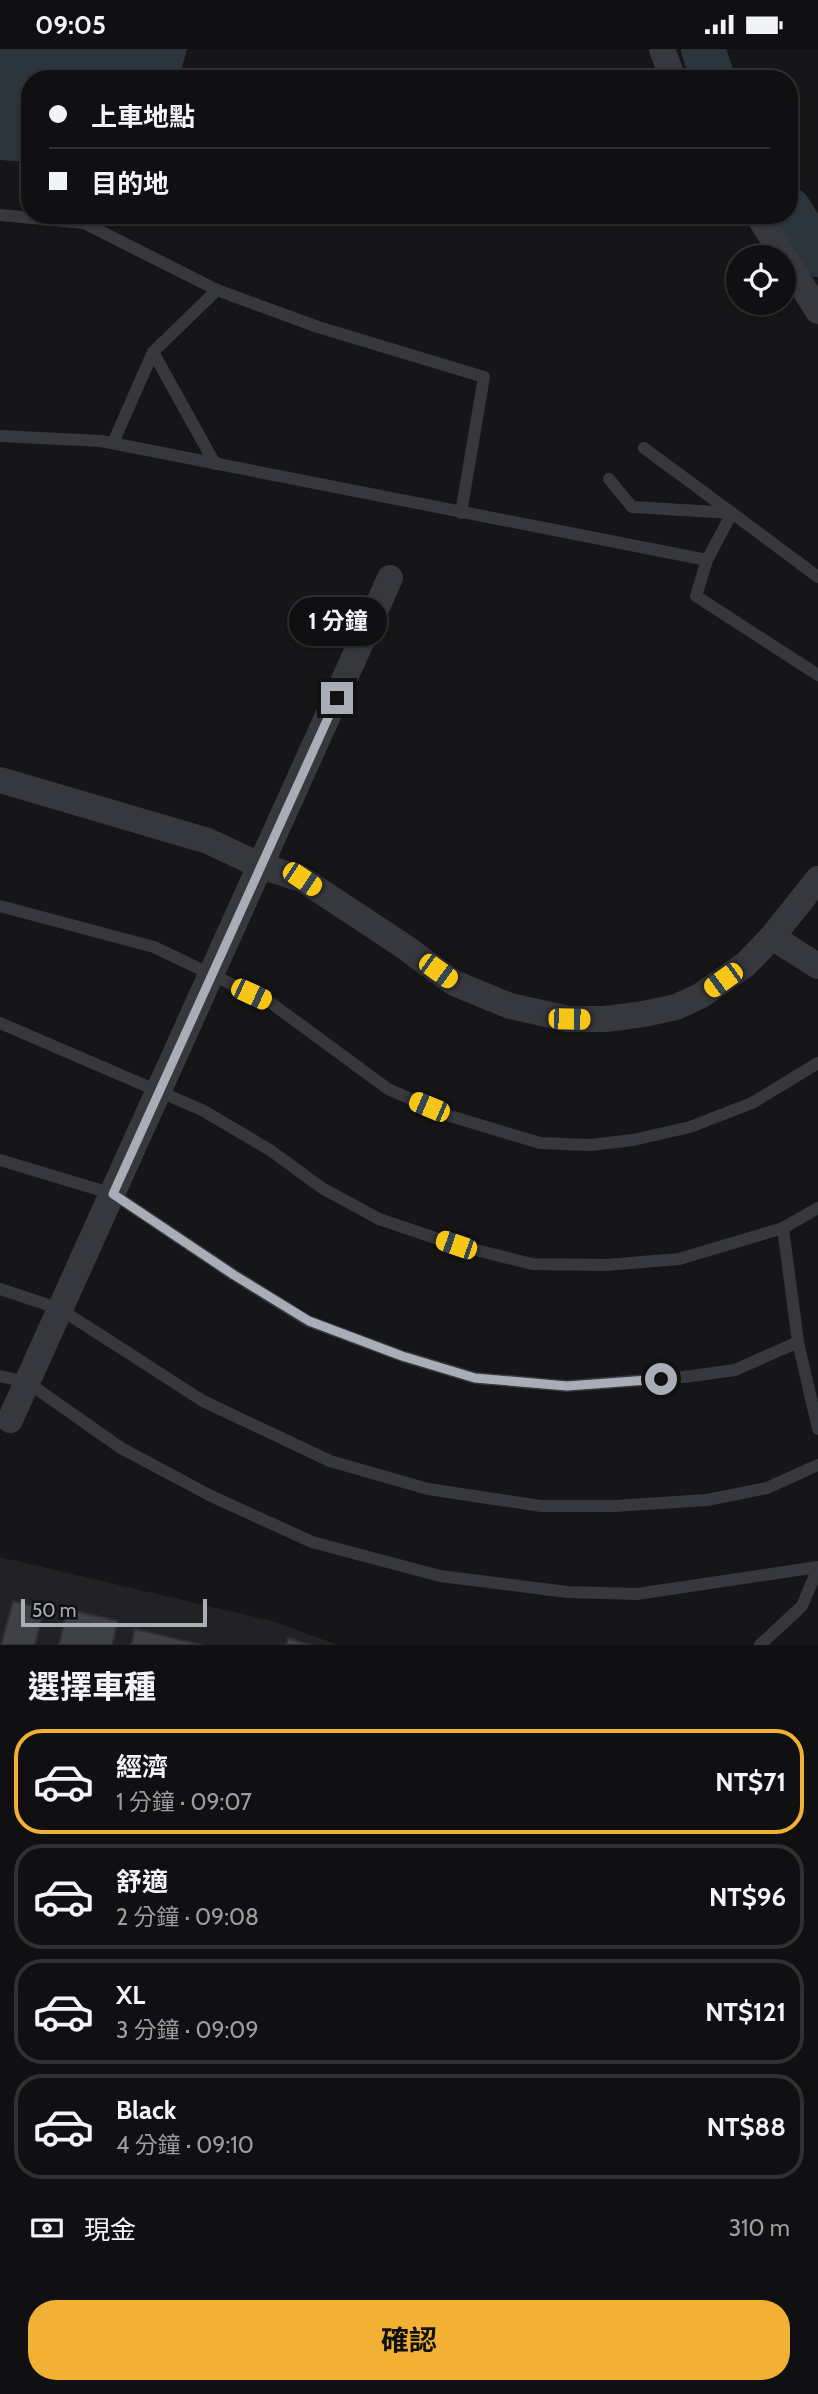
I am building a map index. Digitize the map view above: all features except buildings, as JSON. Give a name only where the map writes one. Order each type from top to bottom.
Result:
[{"type":"street","points":[[662,49],[670,70]]},
{"type":"street","points":[[764,224],[818,311]]},
{"type":"street","points":[[10,1420],[390,578]]},
{"type":"street","points":[[0,780],[208,841],[261,866],[302,879],[454,983],[510,1006],[569,1019],[605,1019],[676,1007],[700,996],[746,964],[772,937],[818,879]]},
{"type":"street","points":[[772,937],[818,965]]},
{"type":"lane","points":[[0,215],[21,217]]},
{"type":"lane","points":[[86,224],[217,291],[318,327],[484,377],[461,513]]},
{"type":"lane","points":[[113,443],[153,352],[217,291]]},
{"type":"lane","points":[[153,352],[215,464]]},
{"type":"lane","points":[[0,436],[113,443],[707,560]]},
{"type":"lane","points":[[644,448],[818,577]]},
{"type":"lane","points":[[609,479],[632,507],[732,513]]},
{"type":"lane","points":[[732,513],[707,560],[696,596],[818,675]]},
{"type":"lane","points":[[0,906],[154,947],[211,977],[271,1003],[388,1089],[450,1116],[540,1143],[590,1145],[633,1140],[690,1128],[752,1103],[818,1063]]},
{"type":"lane","points":[[0,1023],[202,1111],[270,1150],[322,1188],[379,1219],[456,1245],[532,1264],[606,1265],[678,1259],[783,1228],[818,1208]]},
{"type":"lane","points":[[0,1160],[113,1194],[234,1275],[309,1321],[402,1356],[475,1378],[567,1386],[684,1377],[735,1370],[798,1342]]},
{"type":"lane","points":[[783,1228],[798,1342],[818,1429]]},
{"type":"lane","points":[[0,1289],[60,1309],[203,1401],[330,1461],[428,1489],[541,1506],[614,1506],[708,1500],[767,1488],[818,1465]]},
{"type":"lane","points":[[0,1376],[27,1382],[121,1448],[211,1496],[312,1542],[440,1576],[567,1592],[637,1594],[818,1568]]},
{"type":"lane","points":[[760,1645],[802,1606],[818,1568]]},
{"type":"shaded area","points":[[0,49],[187,49],[181,70],[21,70],[21,161],[0,160]]},
{"type":"shaded area","points":[[0,1557],[272,1621],[338,1645],[0,1645]]},
{"type":"waterway","points":[[703,49],[710,70]]},
{"type":"waterway","points":[[798,223],[818,255]]},
{"type":"route","points":[[337,698],[113,1194],[234,1275],[309,1321],[402,1356],[475,1378],[567,1386],[661,1379]]}]
